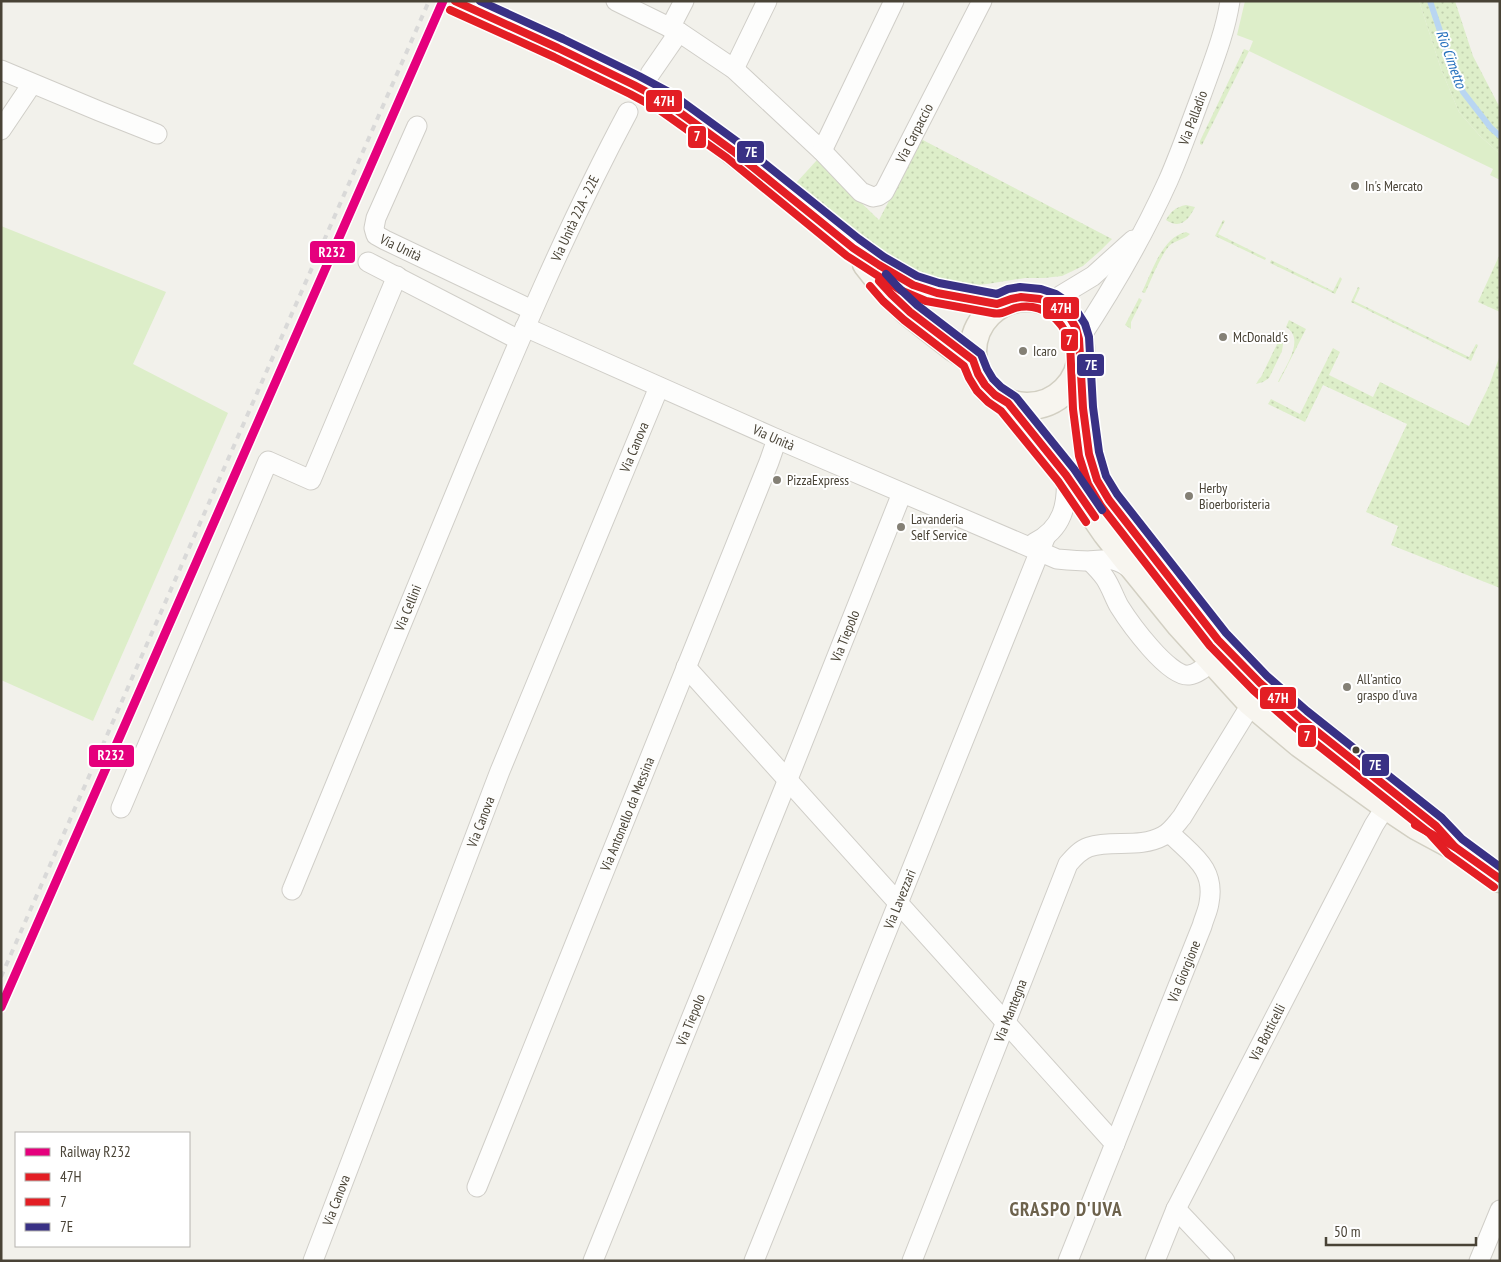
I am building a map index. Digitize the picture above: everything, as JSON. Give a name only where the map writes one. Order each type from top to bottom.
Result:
[{"type":"street","points":[[454,1],[566,52],[640,78],[661,100],[710,133],[853,248],[914,286],[930,292],[1000,304]]},
{"type":"street","name":"Via Carpaccio","points":[[616,1],[675,30],[734,69],[822,151],[861,192],[873,198],[884,192],[982,1]]},
{"type":"street","points":[[640,78],[675,30],[684,1]]},
{"type":"street","points":[[734,69],[767,1]]},
{"type":"street","points":[[822,151],[894,1]]},
{"type":"street","name":"Via Palladio","points":[[1080,338],[1108,296],[1162,194],[1183,144],[1214,59],[1230,1]]},
{"type":"street","points":[[1,70],[157,134]]},
{"type":"street","points":[[1,130],[32,84]]},
{"type":"street","name":"Via Unità 22A - 22E","points":[[526,326],[600,164],[628,112]]},
{"type":"street","name":"Via Unità","points":[[416,126],[376,218],[374,228],[376,235],[526,326]]},
{"type":"street","name":"Via Palladio","points":[[1050,302],[1093,276],[1144,231]]},
{"type":"street","points":[[853,248],[889,293],[908,312],[954,348],[973,360]]},
{"type":"street","name":"Via Unità","points":[[368,262],[397,276],[526,326],[659,387],[902,493],[1036,545],[1057,559],[1085,561],[1114,560],[1125,564],[1140,576]]},
{"type":"street","points":[[121,808],[268,461],[310,480],[397,276]]},
{"type":"street","points":[[1038,298],[1050,302],[1069,317],[1076,327],[1080,338],[1082,356],[1075,377],[1068,388],[1046,402],[1034,406],[1020,406],[1008,403],[988,390],[976,371],[972,346],[978,328],[989,312],[1000,304],[1012,299],[1038,298]]},
{"type":"street","name":"Via Cellini","points":[[292,890],[401,623],[526,326]]},
{"type":"street","points":[[1080,364],[1087,444],[1090,463],[1097,481],[1250,702],[1300,744],[1386,806],[1416,826],[1454,847],[1500,879]]},
{"type":"street","name":"Via Canova","points":[[313,1261],[500,771],[659,387]]},
{"type":"street","points":[[1008,403],[1066,475],[1106,533],[1180,625],[1260,683],[1313,728],[1436,826],[1454,847]]},
{"type":"street","name":"Via Antonello da Messina","points":[[477,1187],[777,439]]},
{"type":"street","points":[[1087,444],[1086,466],[1089,486],[1107,524],[1106,533],[1096,550],[1085,561],[1106,580],[1119,606],[1152,651],[1179,673],[1190,675],[1198,672],[1217,652]]},
{"type":"street","points":[[1036,545],[1056,526],[1064,510],[1067,491],[1066,475]]},
{"type":"street","name":"Via Tiepolo","points":[[592,1261],[902,493]]},
{"type":"street","name":"Via Lavezzari","points":[[754,1261],[898,901],[1036,545]]},
{"type":"street","points":[[686,667],[1115,1144]]},
{"type":"street","points":[[1169,832],[1182,817],[1247,711],[1250,702],[1262,697],[1295,726],[1302,729],[1313,728]]},
{"type":"street","name":"Via Botticelli","points":[[1155,1261],[1176,1209],[1374,824],[1386,806]]},
{"type":"street","name":"Via Mantegna","points":[[912,1261],[1068,864],[1077,854],[1088,847],[1151,841],[1169,832]]},
{"type":"street","name":"Via Giorgione","points":[[1068,1261],[1202,926],[1209,904],[1210,886],[1205,869],[1169,832]]},
{"type":"street","points":[[1176,1209],[1225,1261]]},
{"type":"street","points":[[1479,1261],[1500,1210]]},
{"type":"green space","points":[[1245,1],[1419,1],[1441,69],[1459,112],[1480,136],[1500,154],[1500,180],[1490,175],[1493,169],[1249,51],[1253,41],[1237,35]]},
{"type":"green space","points":[[1419,1],[1455,1],[1473,56],[1500,108],[1500,154],[1480,136],[1459,112],[1441,69]]},
{"type":"green space","points":[[1244,49],[1249,51],[1202,145],[1200,141]]},
{"type":"green space","points":[[921,139],[1112,239],[1083,266],[1062,276],[1025,278],[967,286],[917,278],[843,230],[796,183],[817,160],[879,220]]},
{"type":"green space","points":[[1186,205],[1195,207],[1184,222],[1176,224],[1166,220],[1174,210]]},
{"type":"green space","points":[[1223,220],[1225,221],[1218,234],[1266,258],[1265,260],[1215,236]]},
{"type":"green space","points":[[1,226],[166,292],[133,364],[228,413],[93,721],[1,680]]},
{"type":"green space","points":[[1186,232],[1190,234],[1169,246],[1159,262],[1145,293],[1142,292],[1164,248],[1178,235]]},
{"type":"green space","points":[[1500,254],[1500,312],[1478,302]]},
{"type":"green space","points":[[1271,260],[1333,291],[1340,277],[1342,279],[1335,294],[1270,263]]},
{"type":"green space","points":[[1358,287],[1360,288],[1354,301],[1469,357],[1476,344],[1478,345],[1471,361],[1351,302]]},
{"type":"green space","points":[[1139,298],[1142,300],[1131,322],[1131,329],[1125,325]]},
{"type":"green space","points":[[1289,320],[1306,329],[1278,382],[1289,361],[1294,346],[1292,332],[1286,327]]},
{"type":"green space","points":[[1280,338],[1283,344],[1282,351],[1269,378],[1256,384],[1261,377]]},
{"type":"green space","points":[[1333,348],[1340,352],[1329,375],[1373,397],[1380,382],[1469,426],[1489,386],[1500,355],[1500,588],[1391,545],[1398,526],[1366,512],[1407,424],[1323,385],[1305,422],[1268,404],[1271,399],[1300,414]]},
{"type":"waterway","name":"Rio Cimetto","points":[[1430,1],[1463,92],[1491,128],[1500,136]]},
{"type":"railway","points":[[1,977],[429,1]]},
{"type":"rail line","name":"R232","points":[[1,1007],[443,1]]},
{"type":"transit line","name":"47H","points":[[455,1],[558,48],[664,101],[733,151],[853,248],[913,285],[937,293],[997,304],[1021,297],[1040,299],[1062,309],[1076,328],[1079,339],[1083,408],[1089,454],[1097,480],[1109,500],[1218,640],[1260,683],[1301,719],[1436,826],[1455,847]]},
{"type":"transit line","name":"7E","points":[[480,1],[563,39],[669,92],[739,143],[859,239],[884,257],[917,276],[939,283],[997,294],[1008,289],[1020,287],[1041,289],[1056,294],[1068,302],[1085,324],[1089,337],[1093,407],[1099,452],[1106,476],[1117,494],[1226,633],[1267,676],[1307,711],[1442,818],[1462,839],[1500,867]]},
{"type":"transit line","name":"7","points":[[450,10],[554,57],[658,109],[727,158],[847,256],[900,290],[926,301],[995,313],[1015,308],[1033,307],[1042,310],[1056,319],[1070,342],[1073,409],[1079,456],[1088,484],[1101,506],[1210,646],[1253,690],[1295,727],[1429,833],[1448,854],[1494,887]]},
{"type":"transit line","name":"7E","points":[[886,274],[917,305],[981,354],[993,379],[1016,397],[1074,469],[1102,510]]},
{"type":"transit line","name":"47H","points":[[879,281],[910,312],[973,360],[978,374],[985,385],[995,395],[1008,403],[1066,475],[1095,517]]},
{"type":"transit line","name":"7","points":[[870,286],[904,320],[964,366],[977,391],[1001,411],[1058,481],[1086,522]]},
{"type":"transit line","name":"47H","points":[[1415,825],[1455,847],[1500,879]]},
{"type":"place","name":"In's Mercato","points":[[1355,186]]},
{"type":"place","name":"McDonald's","points":[[1223,337]]},
{"type":"place","name":"Icaro","points":[[1023,351]]},
{"type":"place","name":"PizzaExpress","points":[[777,480]]},
{"type":"place","name":"Herby Bioerboristeria","points":[[1189,496]]},
{"type":"place","name":"Lavanderia Self Service","points":[[901,527]]},
{"type":"place","name":"All'antico graspo d'uva","points":[[1347,687]]},
{"type":"district","name":"GRASPO D'UVA","points":[[1066,1209]]}]
